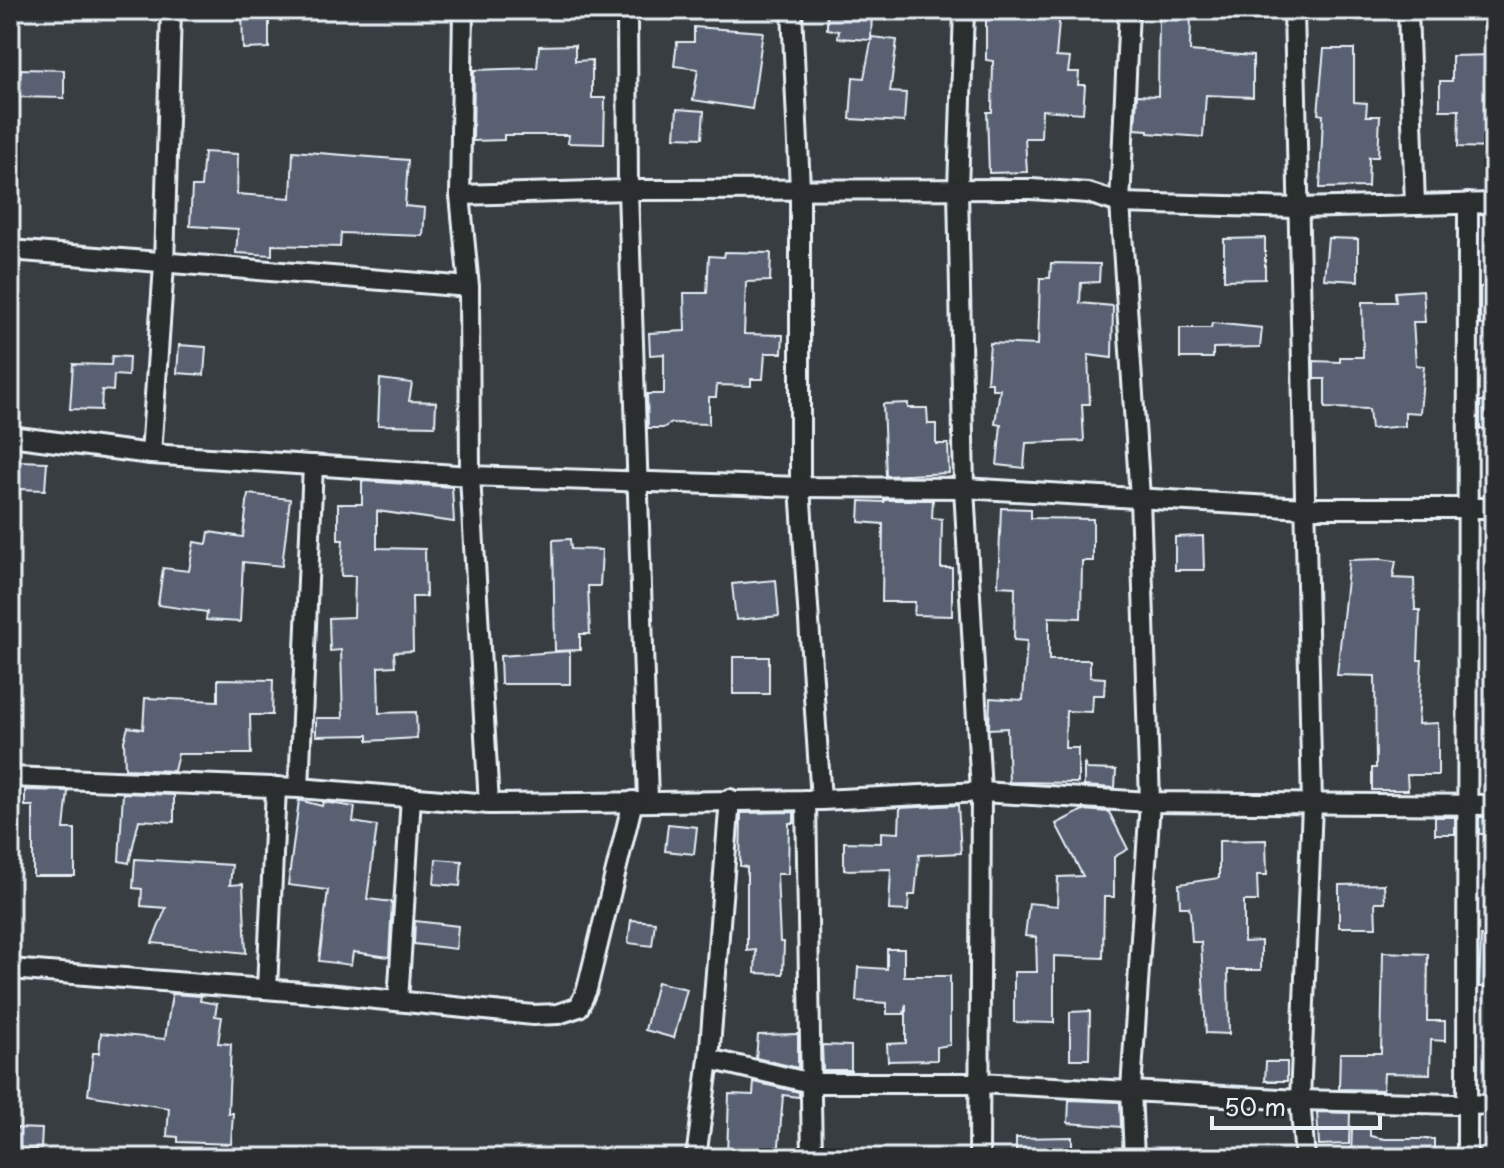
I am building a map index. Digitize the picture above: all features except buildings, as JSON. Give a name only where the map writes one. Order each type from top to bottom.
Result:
[{"type":"street","points":[[151,454],[164,265],[171,10]]},
{"type":"street","points":[[463,10],[460,195],[469,287],[470,476],[489,804]]},
{"type":"street","points":[[10,969],[267,989],[533,1015],[558,1014],[579,1007],[587,989],[640,800],[638,482],[628,190],[627,10]]},
{"type":"street","points":[[792,10],[800,189],[800,487],[814,800],[812,1158]]},
{"type":"street","points":[[964,10],[958,189],[964,488],[981,792],[979,1158]]},
{"type":"street","points":[[1129,10],[1120,203],[1140,498],[1150,802],[1131,1089],[1134,1158]]},
{"type":"street","points":[[1294,10],[1312,805],[1300,1100],[1305,1158]]},
{"type":"street","points":[[1408,10],[1415,204]]},
{"type":"street","points":[[460,195],[628,190],[958,189],[1088,193],[1120,203],[1298,208],[1494,203]]},
{"type":"street","points":[[1467,1158],[1468,203]]},
{"type":"street","points":[[10,250],[164,265],[469,287]]},
{"type":"street","points":[[10,436],[151,454],[470,476],[800,487],[964,488],[1305,508],[1494,508]]},
{"type":"street","points":[[299,788],[313,465]]},
{"type":"street","points":[[10,777],[299,788],[489,804],[814,800],[981,792],[1150,802],[1494,805]]},
{"type":"street","points":[[267,989],[276,787]]},
{"type":"street","points":[[398,1001],[411,797]]},
{"type":"street","points":[[696,1158],[709,1059],[730,799]]},
{"type":"street","points":[[709,1059],[811,1083],[978,1083],[1300,1100],[1494,1105]]}]
